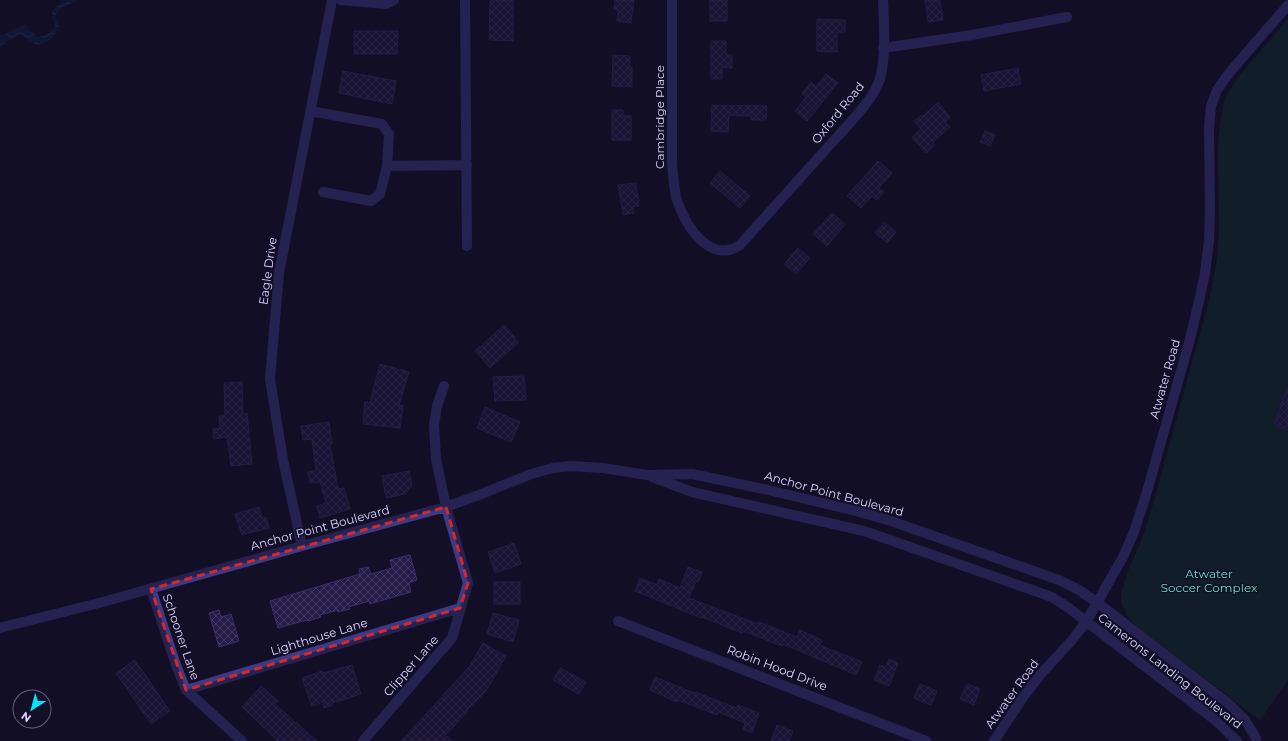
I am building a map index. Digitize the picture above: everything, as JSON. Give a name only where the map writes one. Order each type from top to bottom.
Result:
[{"type":"street","name":"Eagle Drive","points":[[302,546],[284,460],[270,379],[279,273],[332,0]]},
{"type":"street","points":[[341,0],[386,4],[394,0]]},
{"type":"street","points":[[465,0],[467,246]]},
{"type":"street","name":"Cambridge Place","points":[[672,0],[672,164],[677,198],[682,212],[692,229]]},
{"type":"street","name":"Oxford Road","points":[[692,229],[702,242],[715,249],[724,251],[740,245],[856,115],[874,92],[880,80],[883,48],[883,0]]},
{"type":"street","name":"Atwater Road","points":[[994,741],[1024,696],[1041,674],[1073,639],[1086,622],[1123,557],[1134,532],[1190,339],[1200,297],[1209,242],[1209,128],[1211,106],[1217,90],[1230,72],[1288,5]]},
{"type":"street","points":[[883,48],[972,35],[1067,17]]},
{"type":"street","points":[[310,111],[382,124],[389,134],[387,166],[380,194],[371,201],[323,192]]},
{"type":"street","points":[[387,166],[467,165]]},
{"type":"street","name":"Clipper Lane","points":[[363,741],[452,638],[468,582],[446,507],[436,460],[434,425],[437,406],[444,386]]},
{"type":"street","name":"Anchor Point Boulevard","points":[[0,628],[151,589],[446,507],[479,496],[531,474],[553,468],[571,466],[647,475],[692,474],[772,491],[870,515],[1059,580],[1098,602]]},
{"type":"street","name":"Anchor Point Boulevard","points":[[647,475],[692,492],[836,524],[890,540],[1052,597],[1086,622]]},
{"type":"street","name":"Schooner Lane","points":[[151,589],[176,665],[186,690],[242,741]]},
{"type":"street","name":"Camerons Landing Boulevard","points":[[1098,602],[1230,704],[1245,720],[1256,738],[1256,741]]},
{"type":"street","name":"Lighthouse Lane","points":[[186,690],[460,608]]},
{"type":"street","name":"Robin Hood Drive","points":[[618,621],[926,741]]},
{"type":"street","name":"Camerons Landing Boulevard","points":[[1086,622],[1215,720],[1237,741]]},
{"type":"highlighted area","points":[[446,507],[468,583],[460,608],[186,690],[151,589]]},
{"type":"green space","name":"Atwater Soccer Complex","points":[[1288,19],[1288,680],[1260,720],[1140,629],[1129,619],[1122,605],[1121,593],[1127,573],[1142,539],[1154,501],[1209,301],[1217,260],[1219,234],[1218,144],[1224,103],[1227,94],[1239,76]]},
{"type":"water","points":[[64,0],[77,0],[58,10],[55,18],[59,26],[51,39],[45,43],[37,45],[20,35],[7,41],[0,48],[0,36],[24,25],[38,37],[51,32],[55,24],[52,13]]},
{"type":"building","points":[[490,0],[513,0],[513,41],[489,40]]},
{"type":"building","points":[[615,0],[634,0],[631,23],[617,21],[618,10],[614,9]]},
{"type":"building","points":[[710,0],[727,0],[727,21],[710,21]]},
{"type":"building","points":[[925,0],[940,0],[943,20],[928,22]]},
{"type":"building","points":[[817,19],[845,20],[845,32],[837,32],[837,52],[817,51]]},
{"type":"building","points":[[354,31],[398,31],[397,54],[354,54]]},
{"type":"building","points":[[711,41],[726,41],[726,55],[732,55],[732,68],[722,67],[722,79],[711,79]]},
{"type":"building","points":[[613,55],[630,56],[630,67],[632,67],[632,87],[612,86]]},
{"type":"building","points":[[1018,68],[1021,84],[984,91],[981,75]]},
{"type":"building","points":[[343,71],[396,81],[392,104],[339,93]]},
{"type":"building","points":[[826,74],[838,83],[807,121],[795,111],[806,97],[802,93],[811,82],[816,87]]},
{"type":"building","points":[[938,102],[950,117],[945,122],[950,127],[933,142],[935,145],[926,153],[912,137],[921,129],[914,121],[922,115],[923,116]]},
{"type":"building","points":[[712,105],[767,106],[766,120],[751,120],[751,116],[729,115],[728,132],[711,131]]},
{"type":"building","points":[[612,110],[623,110],[623,116],[631,116],[631,140],[612,140]]},
{"type":"building","points":[[985,131],[995,135],[990,146],[980,142]]},
{"type":"building","points":[[878,161],[892,173],[879,188],[884,192],[877,200],[872,196],[861,208],[847,196]]},
{"type":"building","points":[[720,171],[750,196],[740,208],[710,183]]},
{"type":"building","points":[[636,183],[639,206],[633,207],[634,213],[623,215],[618,185]]},
{"type":"building","points":[[832,213],[845,224],[827,246],[813,234]]},
{"type":"building","points":[[884,222],[896,232],[887,243],[875,233]]},
{"type":"building","points":[[798,248],[810,258],[796,274],[784,264]]},
{"type":"building","points":[[504,325],[515,337],[514,338],[518,343],[490,368],[475,351]]},
{"type":"building","points":[[380,364],[409,372],[399,405],[403,406],[400,428],[363,424],[365,402],[370,402]]},
{"type":"building","points":[[524,376],[526,400],[495,401],[493,377]]},
{"type":"building","points":[[242,382],[243,414],[247,413],[252,464],[231,466],[227,437],[214,439],[213,429],[220,428],[219,416],[225,416],[224,383]]},
{"type":"building","points":[[1288,389],[1288,430],[1274,425]]},
{"type":"building","points":[[485,407],[520,422],[511,442],[477,428]]},
{"type":"building","points":[[329,422],[332,444],[330,444],[338,489],[344,488],[350,509],[320,518],[317,506],[326,503],[320,482],[310,483],[308,472],[316,470],[312,439],[303,440],[301,426]]},
{"type":"building","points":[[409,471],[412,486],[405,494],[386,498],[382,476]]},
{"type":"building","points":[[259,507],[262,518],[266,517],[269,528],[242,535],[235,514]]},
{"type":"building","points":[[514,543],[521,564],[495,573],[488,552]]},
{"type":"building","points":[[410,555],[417,580],[409,583],[411,592],[370,604],[369,601],[349,607],[350,609],[338,612],[338,610],[320,615],[321,617],[308,621],[307,620],[278,628],[270,601],[360,574],[359,569],[368,567],[371,574],[392,568],[390,560]]},
{"type":"building","points":[[688,567],[702,572],[698,582],[696,581],[689,598],[758,624],[759,622],[797,637],[800,630],[822,640],[820,645],[862,662],[856,675],[783,644],[782,646],[743,631],[742,633],[635,591],[640,578],[657,585],[659,579],[680,588]]},
{"type":"building","points":[[494,582],[520,582],[520,604],[494,604]]},
{"type":"building","points":[[219,610],[221,617],[231,614],[239,641],[219,647],[209,613]]},
{"type":"building","points":[[493,613],[519,620],[513,642],[487,634]]},
{"type":"building","points":[[483,643],[506,656],[486,691],[466,711],[467,712],[446,735],[452,741],[401,741],[470,666]]},
{"type":"building","points":[[889,659],[898,663],[889,686],[874,680],[880,665],[886,667]]},
{"type":"building","points":[[135,660],[170,711],[151,724],[116,673]]},
{"type":"building","points":[[352,665],[361,694],[333,703],[333,705],[324,708],[323,702],[312,706],[302,678],[322,671],[323,673]]},
{"type":"building","points":[[560,668],[586,682],[579,694],[553,680]]},
{"type":"building","points":[[655,677],[737,708],[738,705],[759,713],[752,733],[743,729],[745,723],[719,712],[717,715],[678,700],[677,702],[650,690]]},
{"type":"building","points":[[920,684],[937,691],[931,705],[914,698]]},
{"type":"building","points":[[967,684],[980,689],[974,705],[960,699]]},
{"type":"building","points":[[261,686],[278,701],[275,704],[317,741],[278,741],[242,707]]},
{"type":"building","points":[[777,725],[793,731],[789,741],[771,741]]}]
